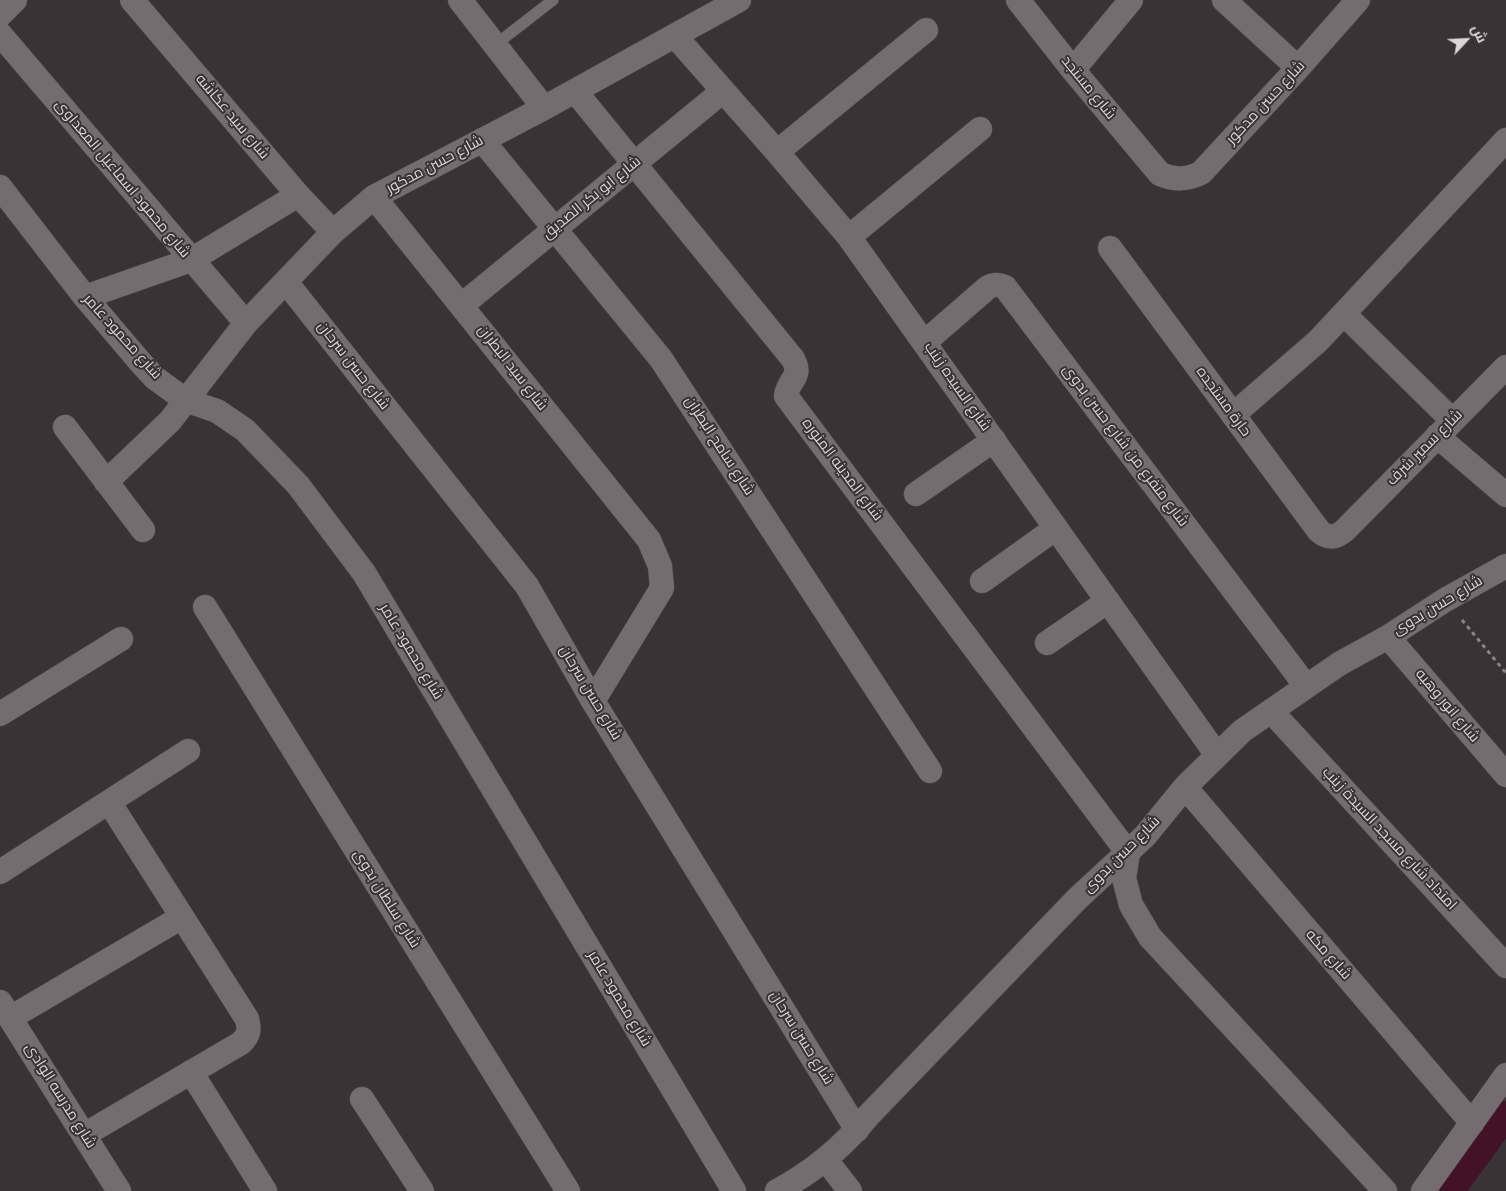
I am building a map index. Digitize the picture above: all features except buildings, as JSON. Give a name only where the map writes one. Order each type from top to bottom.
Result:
[{"type":"street","points":[[0,15],[15,0]]},
{"type":"street","name":"شارع سيد عكاشه","points":[[132,0],[298,195],[333,232]]},
{"type":"street","points":[[460,0],[544,108]]},
{"type":"street","name":"شارع حسن مدكور","points":[[106,482],[170,421],[246,323],[333,232],[374,198],[544,108],[739,0]]},
{"type":"street","name":"شارع مستجد","points":[[1018,0],[1073,70],[1160,174]]},
{"type":"street","points":[[1073,70],[1131,0]]},
{"type":"street","points":[[1224,0],[1298,68]]},
{"type":"street","name":"شارع حسن مدكور","points":[[1160,174],[1180,179],[1191,178],[1201,173],[1358,0]]},
{"type":"street","points":[[777,152],[926,30]]},
{"type":"street","name":"شارع محمود اسماعيل المعداوى","points":[[0,34],[246,323]]},
{"type":"street","name":"شارع السيده زينب","points":[[675,36],[724,90],[849,237],[1217,755]]},
{"type":"street","name":"شارع المدينه المنوره","points":[[576,90],[793,359],[797,371],[794,380],[787,389],[786,396],[1128,853]]},
{"type":"street","name":"شارع ابو بكر الصديق","points":[[462,305],[724,90]]},
{"type":"street","points":[[849,237],[980,129]]},
{"type":"street","name":"شارع سامح البطران","points":[[482,140],[638,328],[683,390],[930,771]]},
{"type":"street","points":[[1234,416],[1318,341],[1506,140]]},
{"type":"street","name":"شارع محمود عامر","points":[[0,187],[85,297],[156,378],[185,400],[217,410],[245,430],[298,485],[364,573],[734,1191]]},
{"type":"street","points":[[85,297],[191,260],[298,195]]},
{"type":"street","name":"شارع سيد البطران","points":[[374,198],[462,305],[649,540],[660,566],[662,588],[593,701]]},
{"type":"street","name":"حارة مستجده","points":[[1110,248],[1318,531],[1324,536],[1332,537],[1339,535],[1345,530]]},
{"type":"street","name":"شارع حسن سرحان","points":[[286,282],[527,586],[593,701],[857,1130]]},
{"type":"street","name":"شارع متفرع من شارع حسن بدوى","points":[[925,342],[987,288],[992,285],[999,285],[1005,288],[1306,686]]},
{"type":"street","points":[[1344,314],[1444,428],[1506,495]]},
{"type":"street","name":"شارع سمير شرف","points":[[1345,530],[1506,367]]},
{"type":"street","points":[[65,427],[144,530]]},
{"type":"street","points":[[916,494],[994,440]]},
{"type":"street","points":[[982,581],[1056,528]]},
{"type":"street","name":"شارع حسن بدوى","points":[[776,1191],[800,1179],[826,1160],[857,1130],[868,1116],[1077,899],[1145,836],[1185,787],[1242,731],[1339,664],[1388,637],[1445,600],[1506,566]]},
{"type":"street","points":[[1047,643],[1108,601]]},
{"type":"street","name":"شارع سلطان بدوى","points":[[205,607],[568,1191]]},
{"type":"street","name":"شارع انور وهبه","points":[[1388,637],[1506,775]]},
{"type":"street","points":[[0,714],[121,639]]},
{"type":"street","name":"امتداد شارع مسجد السيدة زينب","points":[[1271,711],[1506,966]]},
{"type":"street","points":[[0,872],[188,751]]},
{"type":"street","name":"شارع مكه","points":[[1185,787],[1472,1123]]},
{"type":"street","points":[[84,1135],[241,1042],[248,1036],[250,1028],[247,1019],[109,802]]},
{"type":"street","points":[[1128,853],[1124,878],[1131,905],[1150,936],[1385,1191]]},
{"type":"street","points":[[5,1010],[182,917]]},
{"type":"street","name":"شارع مدرسه الوادى","points":[[5,1010],[119,1191]]},
{"type":"street","points":[[191,1072],[265,1191]]},
{"type":"street","points":[[1423,1191],[1506,1075]]},
{"type":"street","points":[[362,1099],[422,1191]]},
{"type":"street","points":[[826,1160],[850,1191]]},
{"type":"lane","points":[[495,46],[553,0]]},
{"type":"path","points":[[1445,600],[1506,673]]},
{"type":"waterway","points":[[1450,1191],[1506,1115]]}]
